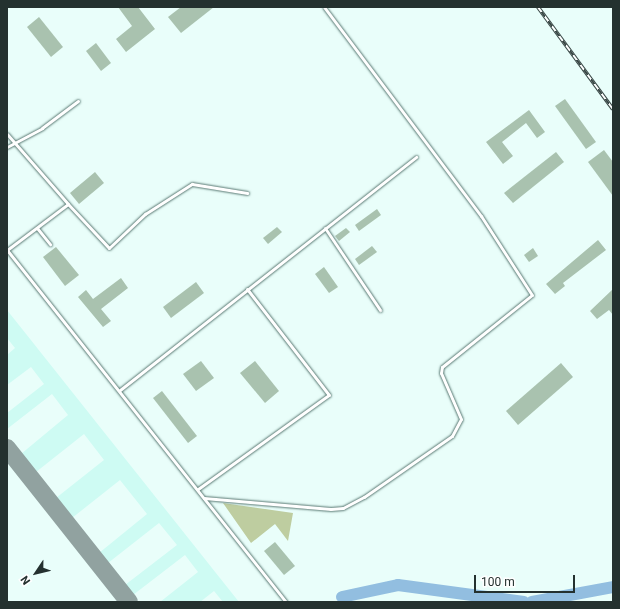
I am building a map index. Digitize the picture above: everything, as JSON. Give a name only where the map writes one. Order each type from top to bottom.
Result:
[{"type":"lane","points":[[204,498],[332,509],[358,500],[452,436],[461,419],[460,411],[441,373],[442,367],[532,295],[481,216],[324,7]]},
{"type":"lane","points":[[7,147],[78,102]]},
{"type":"lane","points":[[7,134],[68,204],[109,248],[145,214],[192,184],[247,192]]},
{"type":"lane","points":[[120,390],[416,157]]},
{"type":"lane","points":[[68,204],[7,250],[120,390],[286,602]]},
{"type":"lane","points":[[37,228],[50,244]]},
{"type":"lane","points":[[325,228],[380,310]]},
{"type":"lane","points":[[198,489],[329,395],[247,290]]},
{"type":"shaded area","points":[[7,310],[239,602],[223,602],[214,591],[200,602],[160,602],[198,572],[185,555],[133,595],[125,585],[177,545],[159,523],[108,563],[99,553],[147,514],[120,480],[72,518],[56,498],[104,460],[84,434],[36,472],[21,454],[68,415],[52,394],[7,429],[7,413],[44,384],[31,367],[7,385],[7,355],[15,348],[7,338]]},
{"type":"shaded area","points":[[223,503],[293,513],[288,541],[275,524],[251,543]]},
{"type":"building","points":[[118,7],[138,7],[155,29],[126,52],[116,39],[132,26]]},
{"type":"building","points":[[181,7],[214,7],[181,33],[168,17]]},
{"type":"building","points":[[39,17],[63,47],[51,57],[27,27]]},
{"type":"building","points":[[96,43],[111,63],[101,71],[86,51]]},
{"type":"building","points":[[565,99],[596,142],[586,149],[555,106]]},
{"type":"building","points":[[529,110],[545,132],[537,138],[526,123],[502,142],[513,156],[503,164],[486,142]]},
{"type":"building","points":[[604,150],[613,162],[613,196],[588,162]]},
{"type":"building","points":[[556,152],[564,162],[513,203],[504,193]]},
{"type":"building","points":[[95,172],[104,183],[79,204],[70,193]]},
{"type":"building","points":[[377,209],[381,215],[359,231],[355,225]]},
{"type":"building","points":[[277,227],[282,232],[268,244],[263,238]]},
{"type":"building","points":[[346,228],[350,232],[339,241],[335,236]]},
{"type":"building","points":[[598,240],[606,250],[563,283],[565,286],[555,294],[546,284]]},
{"type":"building","points":[[372,246],[377,252],[359,265],[355,259]]},
{"type":"building","points":[[56,247],[79,275],[65,286],[43,257]]},
{"type":"building","points":[[533,248],[538,256],[529,262],[524,255]]},
{"type":"building","points":[[324,267],[338,287],[329,293],[315,274]]},
{"type":"building","points":[[121,278],[128,288],[101,309],[111,321],[103,327],[78,297],[86,290],[93,299]]},
{"type":"building","points":[[196,282],[204,293],[171,318],[163,307]]},
{"type":"building","points":[[613,289],[613,315],[609,310],[597,319],[590,311]]},
{"type":"building","points":[[201,361],[214,378],[196,391],[183,374]]},
{"type":"building","points":[[255,361],[279,391],[265,403],[240,373]]},
{"type":"building","points":[[561,363],[573,377],[518,425],[506,411]]},
{"type":"building","points":[[162,391],[197,436],[188,443],[153,398]]},
{"type":"building","points":[[275,542],[295,566],[284,575],[264,551]]},
{"type":"waterway","points":[[342,597],[398,585],[524,602]]},
{"type":"waterway","points":[[532,602],[613,587]]},
{"type":"taxiway","points":[[7,448],[129,602]]},
{"type":"railway","points":[[538,7],[613,109]]}]
